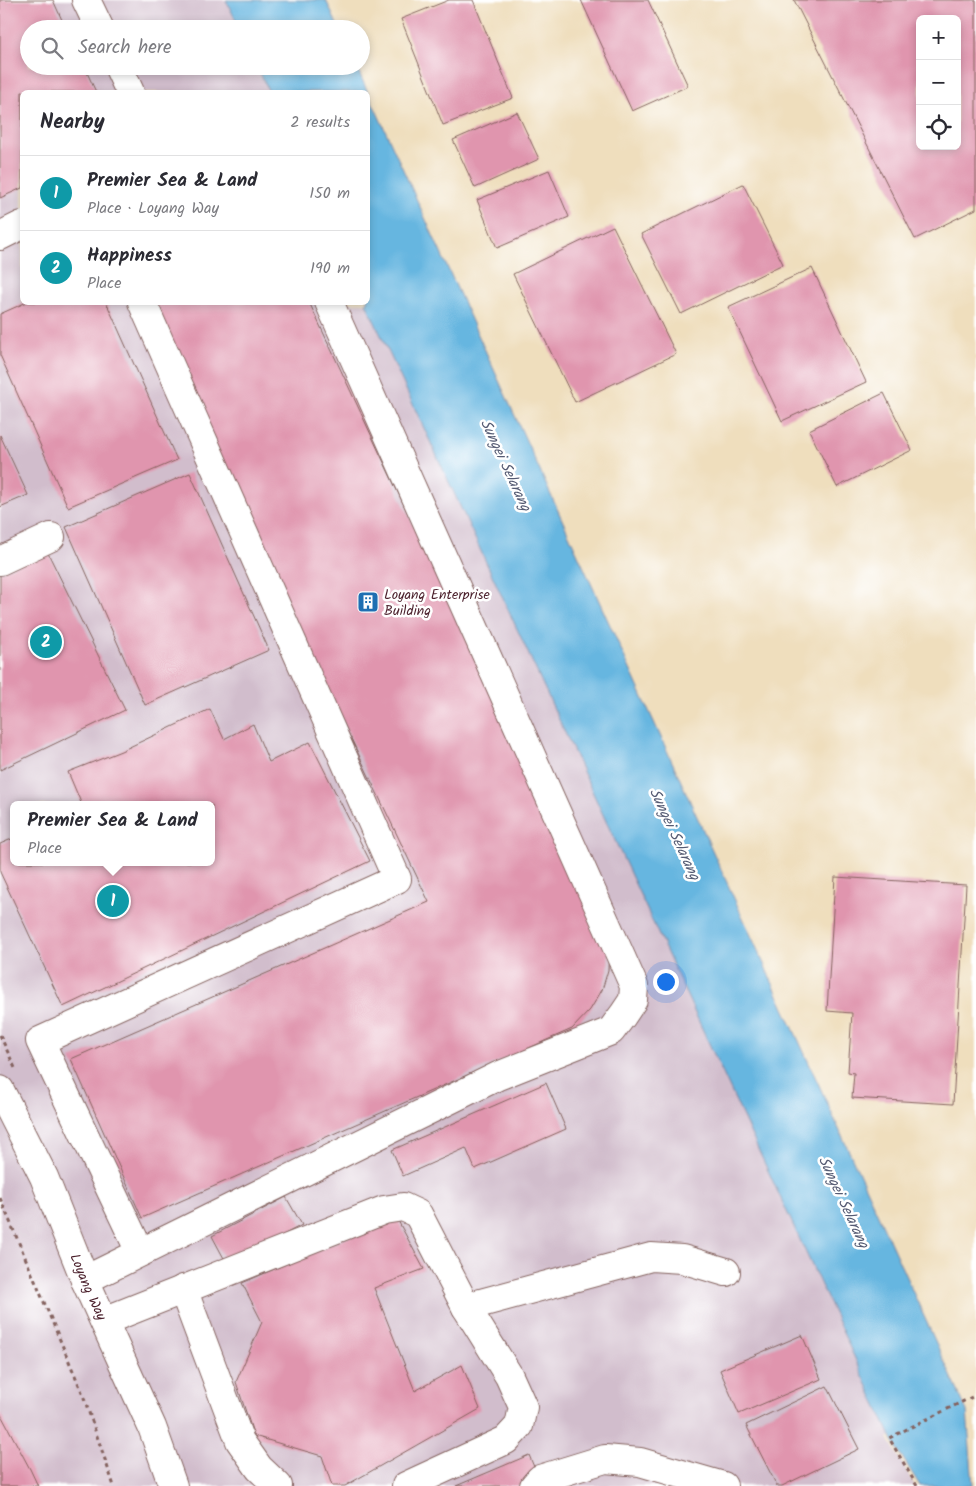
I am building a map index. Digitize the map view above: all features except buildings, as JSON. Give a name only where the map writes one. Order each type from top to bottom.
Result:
[{"type":"street","points":[[86,0],[96,20]]},
{"type":"street","points":[[122,75],[129,90]]},
{"type":"street","points":[[0,236],[20,226]]},
{"type":"street","points":[[140,1252],[40,1041],[397,879],[143,305]]},
{"type":"street","points":[[85,1280],[498,1076],[611,1031],[633,1000],[634,986],[330,305]]},
{"type":"street","points":[[0,561],[52,537]]},
{"type":"street","name":"Loyang Way","points":[[0,1090],[44,1177],[85,1280],[152,1428],[173,1486]]},
{"type":"street","points":[[104,1321],[384,1210],[403,1207],[418,1214],[466,1307],[509,1376],[523,1407],[519,1426],[506,1440],[406,1486]]},
{"type":"street","points":[[466,1307],[651,1257],[682,1259],[726,1272]]},
{"type":"street","points":[[183,1289],[240,1440],[259,1468],[278,1486]]},
{"type":"street","points":[[534,1486],[540,1479],[605,1459],[640,1462],[723,1486]]},
{"type":"path","points":[[0,1198],[82,1392],[114,1486]]},
{"type":"path","points":[[917,1486],[889,1438],[976,1395]]},
{"type":"shaded area","points":[[0,0],[226,0],[235,20],[20,20],[20,75],[260,75],[268,90],[20,90],[20,305],[367,305],[891,1436],[888,1438],[915,1486],[0,1486]]},
{"type":"water","points":[[226,0],[326,0],[335,20],[236,20]]},
{"type":"water","points":[[261,75],[360,75],[367,90],[268,90]]},
{"type":"water","name":"Sungei Selarang","points":[[370,96],[967,1411],[973,1486],[920,1486],[896,1447],[367,305],[370,305]]},
{"type":"place","name":"Loyang Enterprise Building","points":[[368,602]]},
{"type":"place","name":"Happiness","points":[[46,642]]},
{"type":"place","name":"Premier Sea & Land","points":[[113,901]]}]
